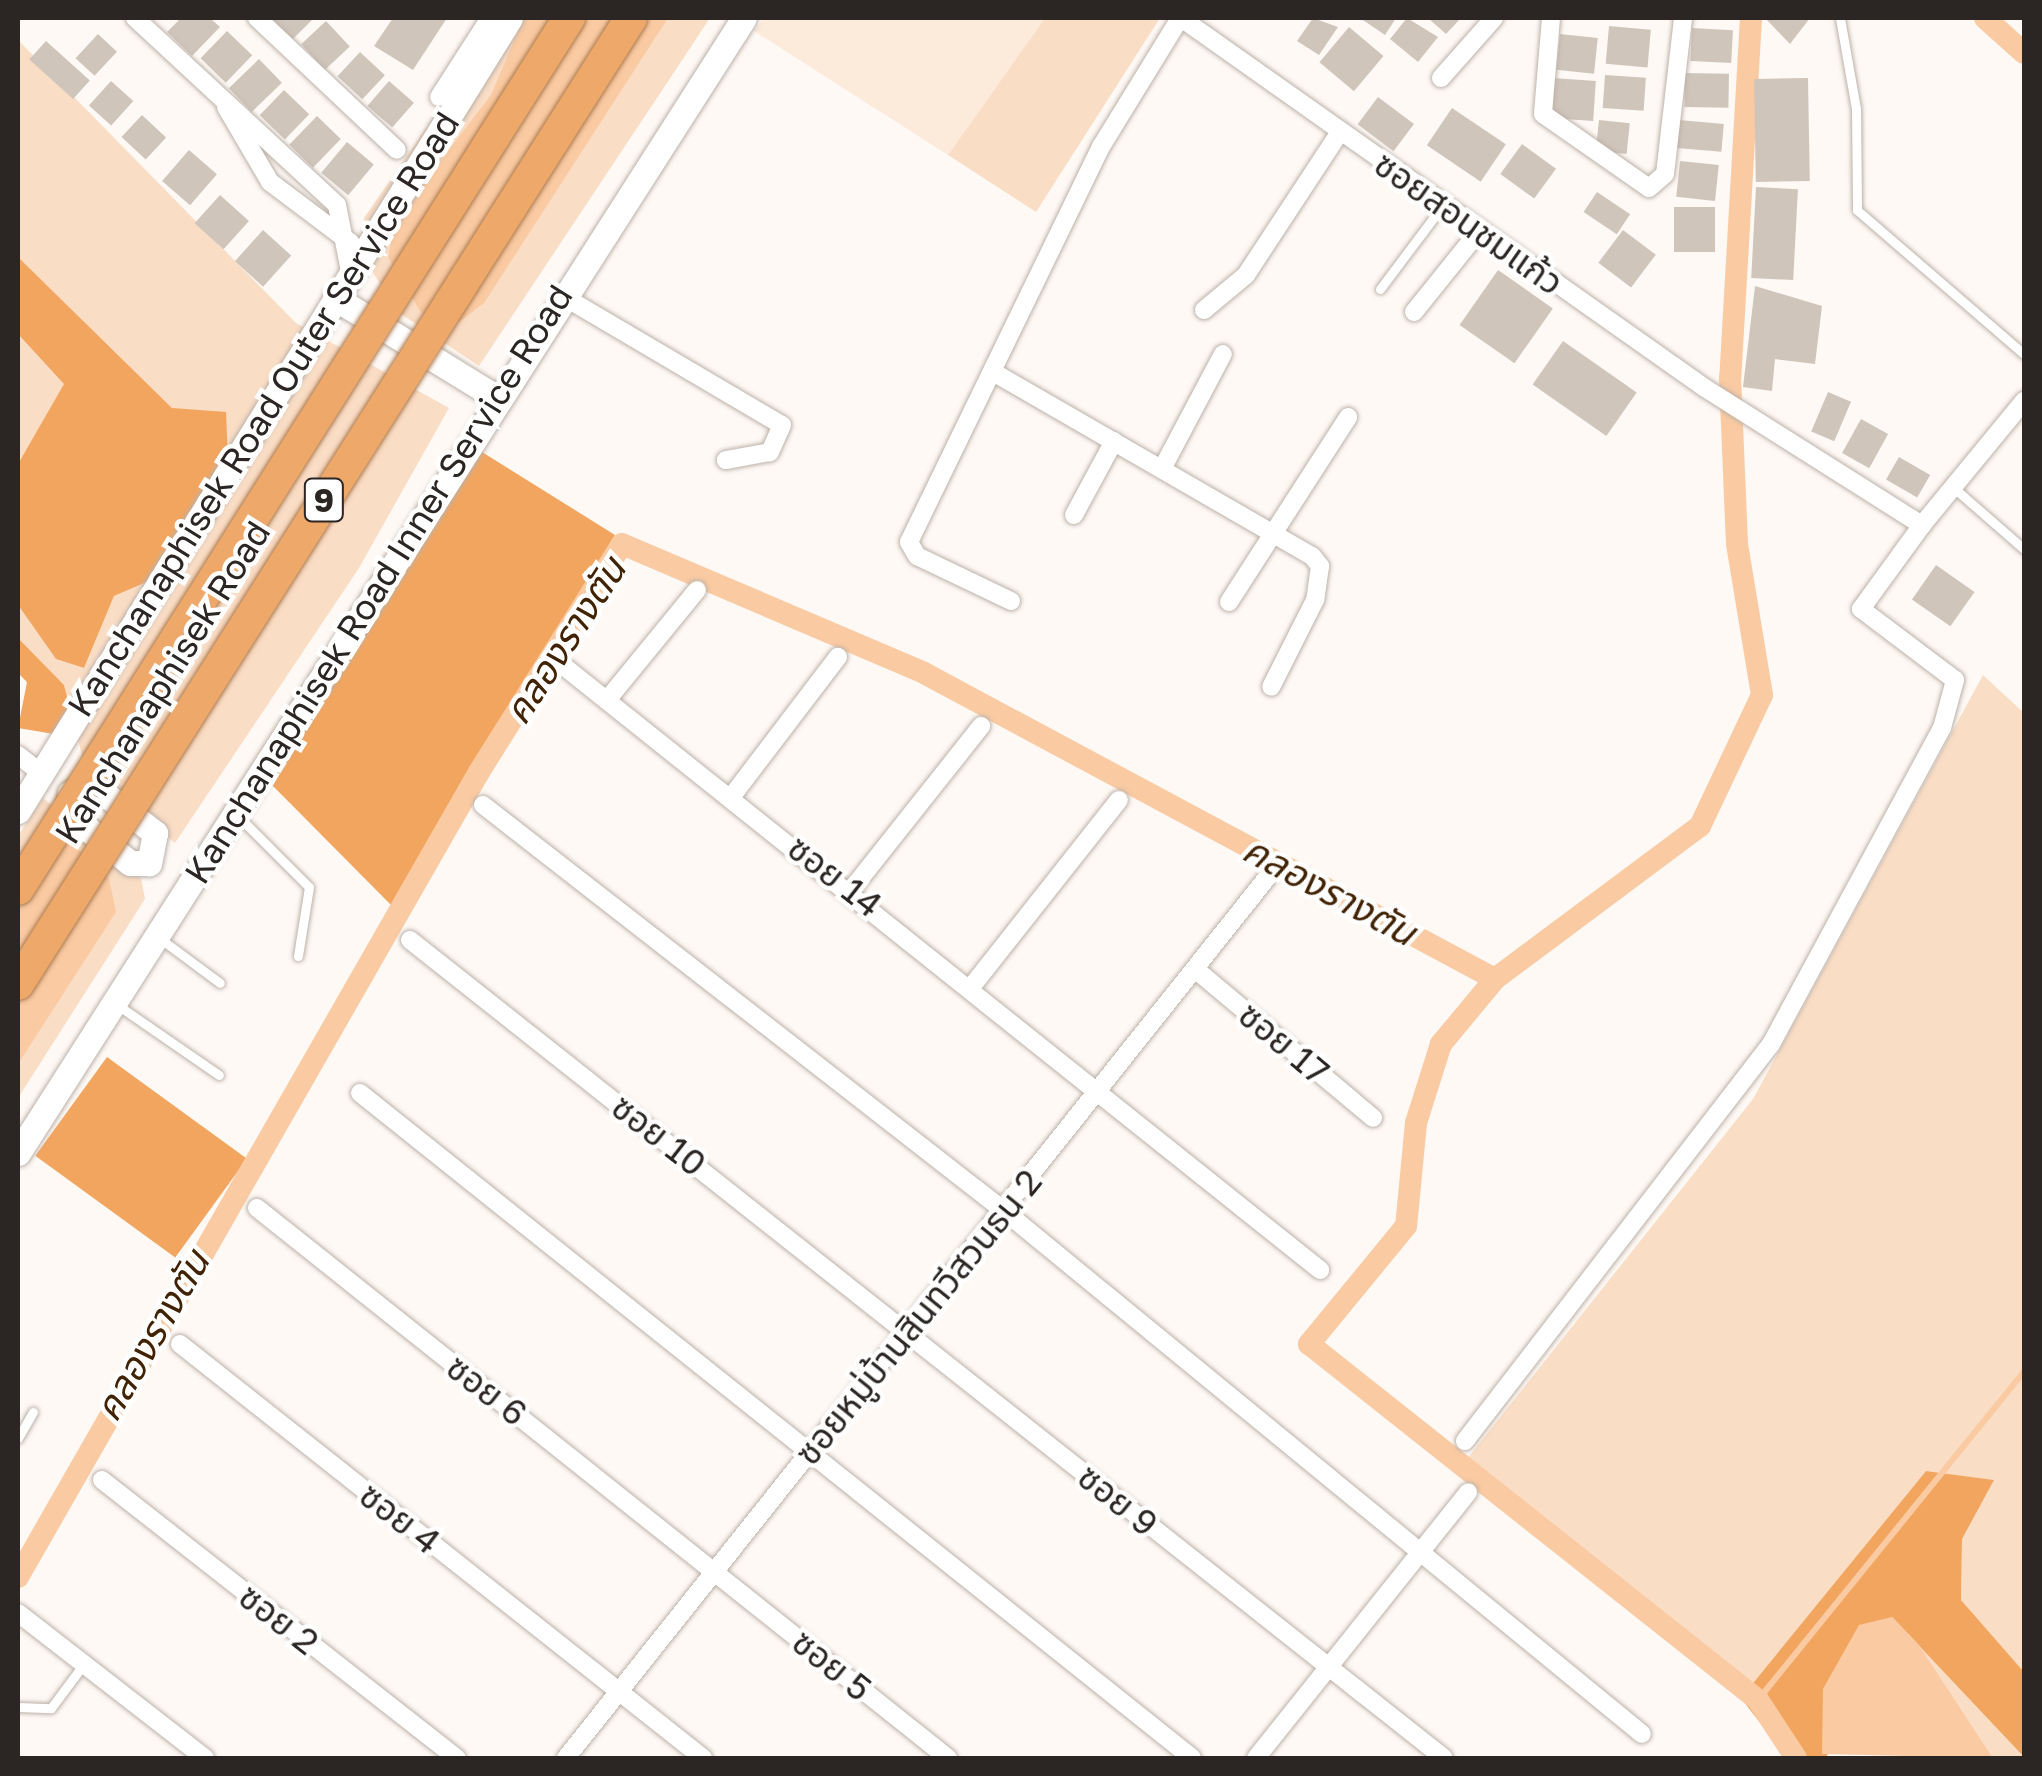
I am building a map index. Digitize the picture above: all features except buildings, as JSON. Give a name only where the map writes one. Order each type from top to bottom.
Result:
[{"type":"highway","name":"Kanchanaphisek Road","points":[[18,889],[569,18]]},
{"type":"highway","name":"Kanchanaphisek Road","points":[[18,984],[631,18]]},
{"type":"main road","name":"Kanchanaphisek Road Outer Service Road","points":[[18,811],[510,18]]},
{"type":"main road","name":"Kanchanaphisek Road Inner Service Road","points":[[18,1153],[496,397],[744,18]]},
{"type":"main road","points":[[335,298],[496,397]]},
{"type":"main road","points":[[42,774],[70,796],[73,817],[130,863],[152,860],[186,888]]},
{"type":"main road","points":[[70,796],[92,784],[150,829],[159,846],[152,860]]},
{"type":"street","points":[[135,18],[336,205],[351,243],[350,273]]},
{"type":"street","points":[[257,18],[397,150]]},
{"type":"street","points":[[439,97],[490,18]]},
{"type":"street","points":[[1441,78],[1494,18]]},
{"type":"street","points":[[1551,18],[1543,114],[1650,188],[1665,174],[1682,18]]},
{"type":"street","points":[[1011,600],[908,547],[1102,145],[1180,19]]},
{"type":"street","name":"ซอยสอนชมแก้ว","points":[[1180,19],[1704,388],[1922,525]]},
{"type":"street","points":[[224,103],[270,182],[351,243]]},
{"type":"street","points":[[1204,310],[1246,276],[1340,132]]},
{"type":"street","points":[[1414,312],[1480,230]]},
{"type":"street","points":[[562,295],[782,425],[770,452],[726,460]]},
{"type":"street","points":[[1162,468],[1223,354]]},
{"type":"street","points":[[993,372],[1312,556],[1321,578],[1271,686]]},
{"type":"street","points":[[1465,1441],[1771,1044],[1942,728],[1956,680],[1862,609],[1922,525],[2024,401]]},
{"type":"street","points":[[1229,602],[1278,535],[1348,417]]},
{"type":"street","points":[[1074,515],[1114,441]]},
{"type":"street","points":[[607,700],[696,590]]},
{"type":"street","points":[[732,796],[838,657]]},
{"type":"street","name":"ซอย 14","points":[[566,668],[852,889],[1320,1270]]},
{"type":"street","points":[[852,889],[981,726]]},
{"type":"street","points":[[18,754],[42,774]]},
{"type":"street","points":[[972,986],[1119,800]]},
{"type":"street","points":[[483,805],[1004,1210],[1642,1734]]},
{"type":"street","name":"ซอยหมู่บ้านสินทวีสวนธน 2","points":[[566,1758],[1269,874]]},
{"type":"street","name":"ซอย 10","points":[[410,940],[909,1329]]},
{"type":"street","name":"ซอย 17","points":[[1195,969],[1373,1118]]},
{"type":"street","points":[[360,1093],[812,1450],[1192,1758]]},
{"type":"street","name":"ซอย 6","points":[[258,1208],[716,1571]]},
{"type":"street","name":"ซอย 9","points":[[909,1329],[1328,1670],[1444,1758]]},
{"type":"street","name":"ซอย 4","points":[[180,1344],[703,1758]]},
{"type":"street","name":"ซอย 2","points":[[102,1480],[457,1758]]},
{"type":"street","points":[[1256,1758],[1468,1492]]},
{"type":"street","name":"ซอย 5","points":[[716,1571],[948,1758]]},
{"type":"street","points":[[20,1615],[205,1758]]},
{"type":"lane","points":[[1840,18],[1856,108],[1858,210],[2024,354]]},
{"type":"lane","points":[[1380,289],[1443,204]]},
{"type":"lane","points":[[1954,488],[2024,549]]},
{"type":"lane","points":[[234,812],[309,887],[298,956]]},
{"type":"lane","points":[[156,936],[220,984]]},
{"type":"lane","points":[[114,1002],[219,1075]]},
{"type":"lane","points":[[18,1438],[33,1412]]},
{"type":"lane","points":[[18,1707],[51,1708],[82,1664]]},
{"type":"shaded area","points":[[502,18],[710,18],[479,366],[401,314],[373,273],[364,218]]},
{"type":"shaded area","points":[[524,18],[668,18],[484,303],[447,331],[420,311],[388,257],[396,219],[491,95]]},
{"type":"shaded area","points":[[764,18],[1045,18],[948,155],[754,31]]},
{"type":"shaded area","points":[[1045,18],[1160,18],[1036,212],[948,155]]},
{"type":"shaded area","points":[[18,40],[296,323],[449,408],[359,568],[175,843],[113,796],[83,759],[64,685],[18,638],[18,605],[56,659],[84,668],[114,596],[163,575],[172,408],[18,257]]},
{"type":"shaded area","points":[[18,257],[172,408],[226,412],[229,483],[163,575],[114,596],[84,668],[56,659],[18,605],[18,464],[64,384],[18,334]]},
{"type":"shaded area","points":[[18,334],[65,384],[18,464]]},
{"type":"shaded area","points":[[482,452],[615,535],[394,908],[270,783]]},
{"type":"shaded area","points":[[18,638],[64,685],[78,738],[18,728],[27,682],[18,673]]},
{"type":"shaded area","points":[[1983,675],[2024,713],[2024,1672],[1961,1600],[1962,1539],[1993,1480],[1926,1471],[1754,1684],[1467,1459],[1753,1099]]},
{"type":"shaded area","points":[[43,798],[141,878],[145,899],[18,1098],[18,836]]},
{"type":"shaded area","points":[[35,834],[76,847],[109,879],[116,912],[18,1064],[18,861]]},
{"type":"shaded area","points":[[107,1057],[247,1159],[175,1257],[35,1156]]},
{"type":"shaded area","points":[[1926,1471],[1994,1480],[1962,1539],[1961,1600],[2024,1672],[2024,1757],[1892,1617],[1826,1758],[1787,1758],[1741,1698]]},
{"type":"shaded area","points":[[1892,1617],[1919,1645],[1993,1758],[1822,1754],[1823,1689],[1859,1625]]},
{"type":"shaded area","points":[[1919,1645],[2024,1757],[2024,1758],[1993,1758]]},
{"type":"waterway","points":[[1751,18],[1730,377],[1737,544],[1762,695],[1700,826],[1495,979],[1441,1044],[1416,1123],[1406,1226],[1309,1344],[1758,1700],[1796,1758]]},
{"type":"waterway","points":[[1985,18],[2024,53]]},
{"type":"waterway","name":"คลองรางตัน","points":[[18,1577],[479,772],[622,544],[924,673],[1495,979]]},
{"type":"waterway","points":[[1758,1700],[2024,1371]]}]
